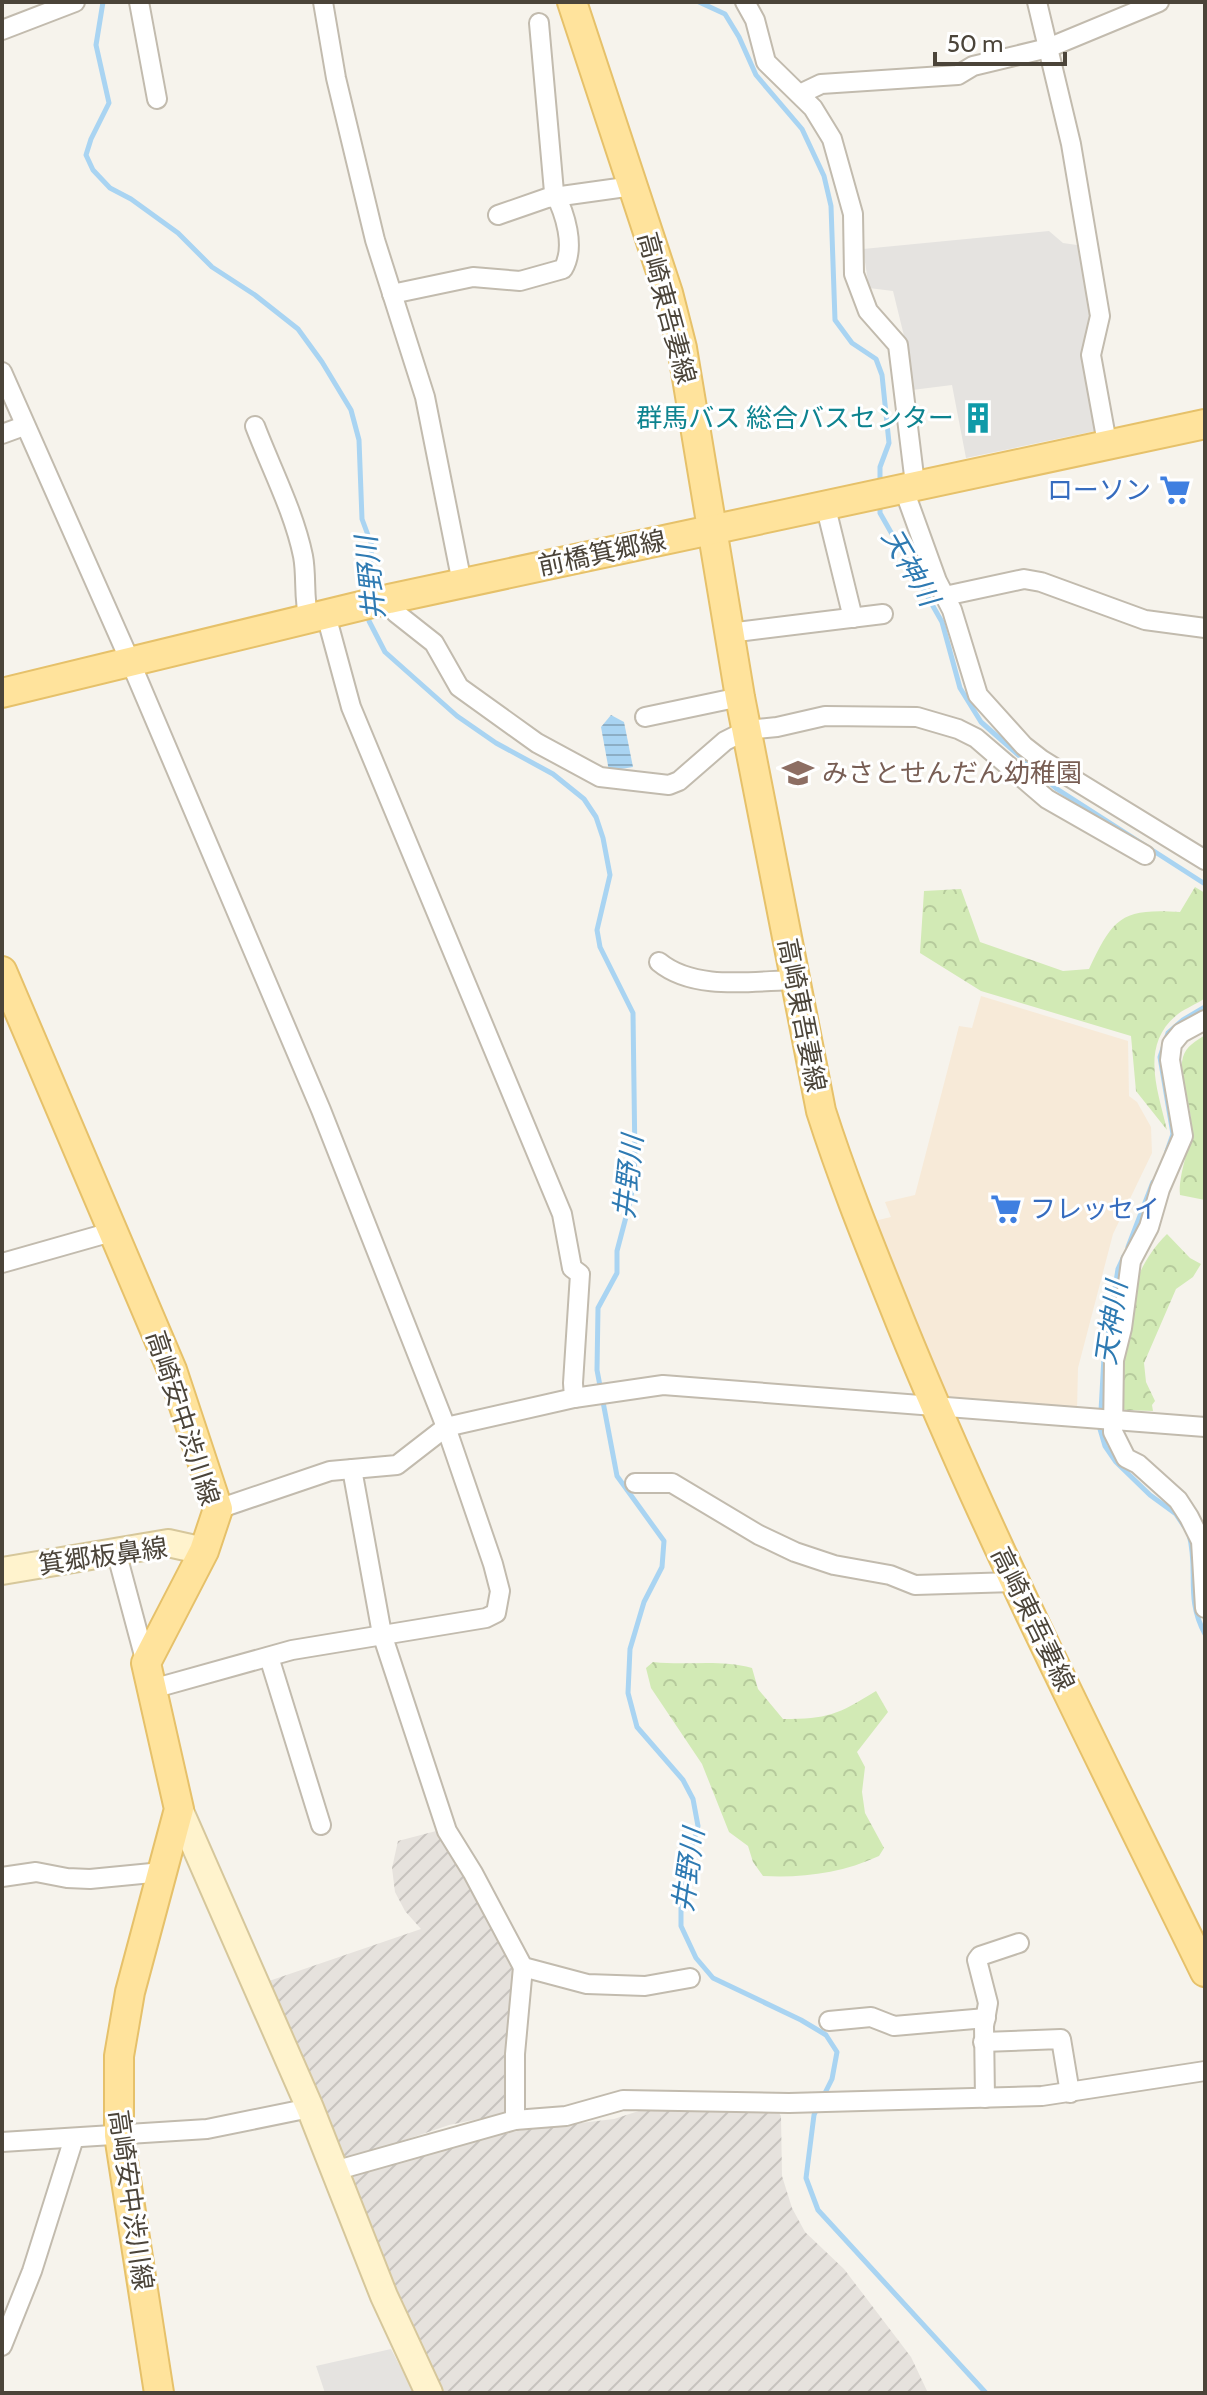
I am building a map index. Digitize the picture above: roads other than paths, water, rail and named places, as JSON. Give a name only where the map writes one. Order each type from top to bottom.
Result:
[{"type":"main road","name":"高崎東吾妻線","points":[[572,2],[668,293],[682,348],[740,697],[821,1111],[837,1162],[935,1406],[1014,1582],[1205,1972]]},
{"type":"main road","name":"前橋箕郷線","points":[[2,693],[375,602],[1205,424]]},
{"type":"main road","name":"高崎安中渋川線","points":[[2,971],[172,1370],[218,1509],[204,1551],[149,1676],[179,1809],[122,2025],[117,2095],[119,2135],[159,2393]]},
{"type":"street","points":[[2,30],[75,2]]},
{"type":"street","points":[[139,2],[157,99]]},
{"type":"street","points":[[323,2],[336,78],[375,240],[425,397],[462,583]]},
{"type":"street","points":[[745,2],[760,33],[766,62],[813,108],[832,139],[853,214],[854,274],[868,311],[898,345],[897,488],[952,610],[978,695],[1033,753],[1145,855]]},
{"type":"street","points":[[1037,2],[1071,144],[1100,316],[1091,355],[1107,443]]},
{"type":"street","points":[[800,94],[821,84],[958,75],[973,66],[1048,48],[1159,2]]},
{"type":"street","points":[[392,294],[473,277],[520,281],[563,269],[568,260],[566,214],[554,192],[539,23]]},
{"type":"street","points":[[498,215],[547,198],[633,186]]},
{"type":"street","points":[[2,372],[130,661],[321,1110],[446,1427],[500,1591],[496,1613],[486,1618],[149,1676],[116,1551]]},
{"type":"street","points":[[2,434],[24,426]]},
{"type":"street","points":[[255,426],[303,557],[306,608],[318,617],[351,707],[562,1214],[572,1268],[580,1274],[573,1383],[582,1397]]},
{"type":"street","points":[[825,504],[853,618]]},
{"type":"street","points":[[945,596],[1024,579],[1041,582],[1145,620],[1205,628]]},
{"type":"street","points":[[375,602],[396,613],[434,643],[459,687],[537,743],[594,775],[674,783],[725,741],[747,730],[841,716],[904,716],[958,729],[976,738],[1047,799],[1111,821],[1205,860]]},
{"type":"street","points":[[729,633],[883,614]]},
{"type":"street","points":[[645,717],[740,697]]},
{"type":"street","points":[[659,962],[672,972],[726,982],[794,980]]},
{"type":"street","points":[[1205,1020],[1181,1033],[1172,1044],[1170,1060],[1183,1136],[1160,1189],[1149,1227],[1131,1261],[1122,1328],[1114,1360],[1112,1421],[1113,1432],[1126,1458],[1138,1464],[1178,1500],[1201,1541],[1205,1608]]},
{"type":"street","points":[[2,1263],[115,1231]]},
{"type":"street","points":[[218,1509],[312,1475],[397,1465],[446,1427],[582,1397],[680,1385],[1205,1427]]},
{"type":"street","points":[[352,1469],[382,1634],[447,1831],[523,1967],[515,2054],[515,2120]]},
{"type":"street","points":[[635,1483],[672,1483],[759,1535],[795,1552],[834,1565],[890,1575],[915,1585],[1014,1582]]},
{"type":"street","name":"箕郷板鼻線","points":[[3,1568],[168,1543],[204,1551]]},
{"type":"street","points":[[269,1657],[321,1825]]},
{"type":"street","points":[[179,1809],[310,2108],[384,2296],[429,2393]]},
{"type":"street","points":[[2,1877],[36,1872],[90,1879],[162,1872]]},
{"type":"street","points":[[985,2098],[983,2042],[988,2003],[977,1960],[980,1956],[1019,1943]]},
{"type":"street","points":[[523,1967],[587,1984],[645,1986],[690,1978]]},
{"type":"street","points":[[829,2021],[871,2017],[894,2026],[986,2018]]},
{"type":"street","points":[[983,2042],[1061,2039],[1070,2093]]},
{"type":"street","points":[[334,2171],[515,2120],[566,2116],[623,2100],[833,2102],[985,2098],[1070,2093],[1205,2071]]},
{"type":"street","points":[[2,2142],[236,2125],[310,2108]]},
{"type":"street","points":[[3,2339],[32,2271],[74,2138]]},
{"type":"water","points":[[611,715],[624,722],[633,767],[609,771],[601,727]]},
{"type":"waterway","name":"井野川","points":[[103,2],[96,45],[109,103],[86,155],[93,170],[110,188],[131,199],[178,233],[212,267],[255,295],[298,329],[322,362],[351,410],[359,440],[362,519],[372,546],[369,595]]},
{"type":"waterway","name":"天神川","points":[[699,2],[725,14],[756,75],[802,129],[824,176],[831,206],[835,320],[852,343],[876,359],[882,375],[889,443],[880,467],[880,484]]},
{"type":"waterway","name":"天神川","points":[[880,502],[880,513],[942,622],[960,688],[981,722],[1057,789],[1205,884]]},
{"type":"waterway","name":"井野川","points":[[369,613],[369,621],[385,652],[457,716],[496,743],[553,774],[584,799],[596,817],[603,838],[610,875],[597,930],[600,947],[633,1013],[635,1161],[631,1198],[617,1251],[617,1273],[598,1308],[597,1370],[617,1476],[664,1541],[662,1567],[644,1602],[630,1649],[628,1693],[637,1727],[683,1780],[693,1799],[698,1826],[681,1885],[681,1926],[696,1958],[713,1978],[826,2035],[837,2052],[832,2079],[822,2099]]},
{"type":"waterway","name":"天神川","points":[[1167,1151],[1173,1134],[1160,1057],[1168,1033],[1205,1007]]},
{"type":"waterway","name":"天神川","points":[[1128,1247],[1153,1182]]},
{"type":"waterway","name":"天神川","points":[[1124,1256],[1118,1269],[1104,1357],[1100,1429],[1105,1446],[1116,1462],[1150,1495],[1176,1514],[1184,1526]]},
{"type":"waterway","name":"天神川","points":[[1189,1534],[1195,1608],[1205,1634]]},
{"type":"waterway","name":"井野川","points":[[817,2108],[806,2178],[818,2210],[986,2393]]},
{"type":"place","name":"群馬バス 総合バスセンター","points":[[978,418]]},
{"type":"place","name":"ローソン","points":[[1175,490]]},
{"type":"place","name":"みさとせんだん幼稚園","points":[[798,773]]},
{"type":"place","name":"フレッセイ","points":[[1006,1209]]}]
